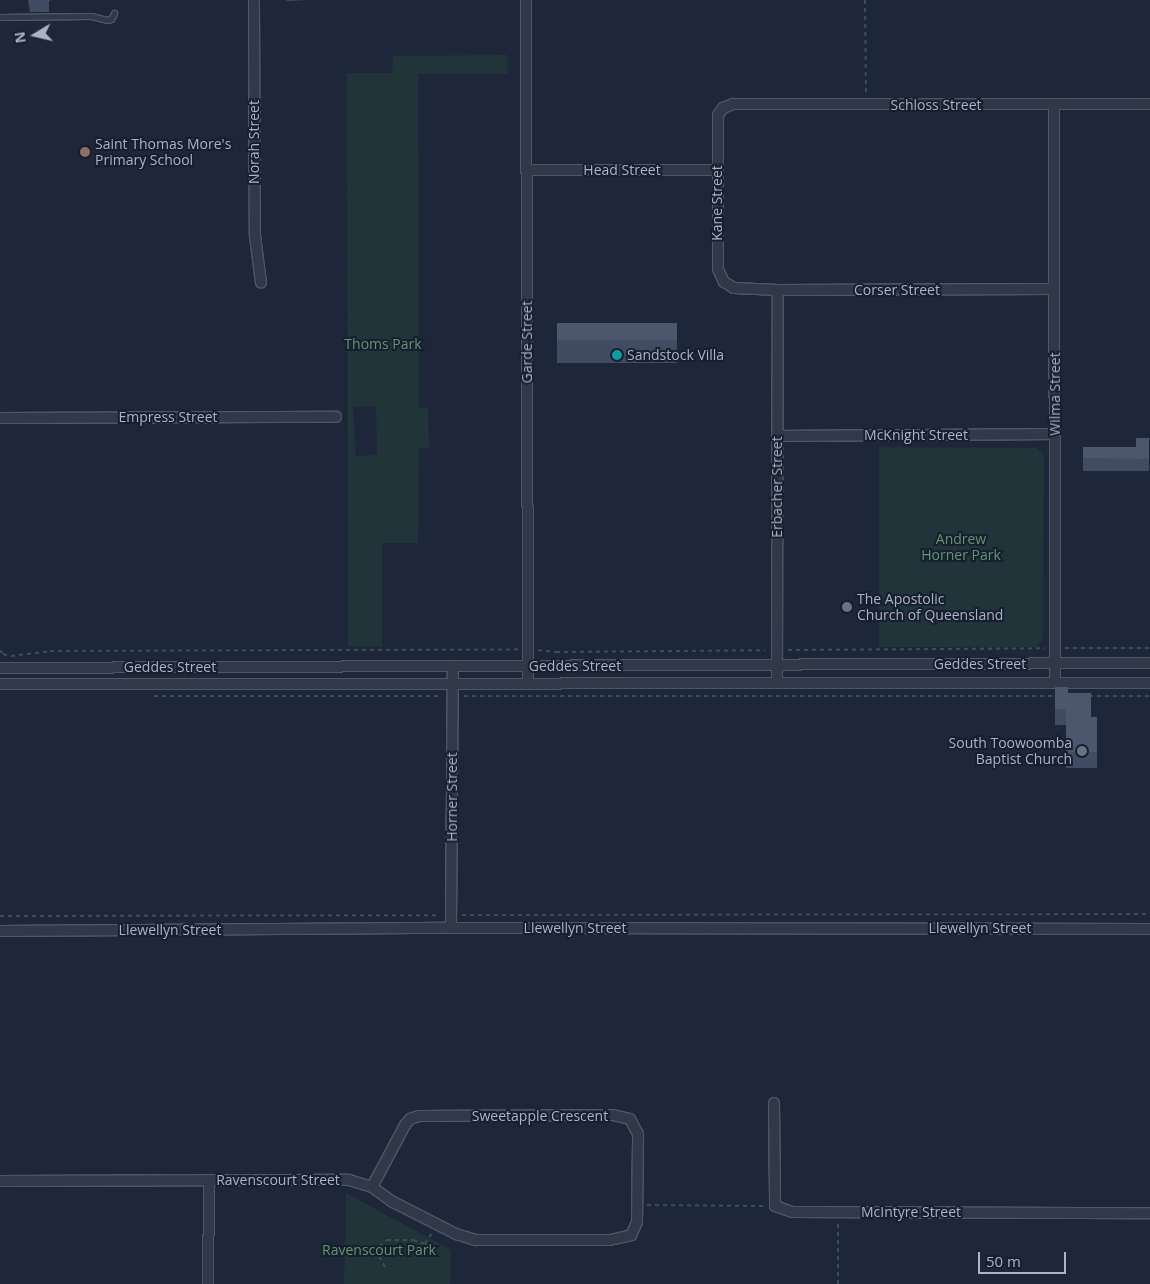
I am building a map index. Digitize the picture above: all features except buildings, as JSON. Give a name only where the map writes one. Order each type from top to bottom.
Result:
[{"type":"street","name":"Norah Street","points":[[254,0],[255,236],[261,283]]},
{"type":"street","name":"Garde Street","points":[[526,0],[528,170],[528,683]]},
{"type":"street","name":"Schloss Street","points":[[723,108],[733,104],[866,106],[1150,104]]},
{"type":"street","name":"Wilma Street","points":[[1054,105],[1055,683]]},
{"type":"street","name":"Kane Street","points":[[723,108],[718,115],[718,269],[724,282],[739,289]]},
{"type":"street","name":"Head Street","points":[[528,170],[717,170]]},
{"type":"street","name":"Corser Street","points":[[739,289],[1054,289]]},
{"type":"street","name":"Erbacher Street","points":[[777,683],[778,290]]},
{"type":"street","name":"Empress Street","points":[[0,418],[336,417]]},
{"type":"street","name":"McKnight Street","points":[[777,436],[1055,434]]},
{"type":"street","name":"Geddes Street","points":[[0,668],[1150,663]]},
{"type":"street","name":"Horner Street","points":[[451,928],[453,666]]},
{"type":"street","points":[[171,667],[171,684]]},
{"type":"street","name":"Geddes Street","points":[[0,684],[1150,683]]},
{"type":"street","name":"Llewellyn Street","points":[[0,931],[451,928],[1150,928]]},
{"type":"street","points":[[774,1103],[775,1206]]},
{"type":"street","name":"Sweetapple Crescent","points":[[372,1187],[405,1125],[410,1119],[419,1116],[612,1115],[630,1119],[638,1134],[637,1222],[631,1235]]},
{"type":"street","points":[[208,1284],[209,1180]]},
{"type":"street","name":"Ravenscourt Street","points":[[0,1181],[349,1180],[372,1187],[393,1202],[437,1225],[476,1240],[610,1240],[631,1235]]},
{"type":"street","name":"McIntyre Street","points":[[775,1206],[792,1212],[1150,1213]]},
{"type":"lane","points":[[0,17],[91,16],[107,20],[114,13]]},
{"type":"path","points":[[865,0],[866,106]]},
{"type":"path","points":[[0,650],[3,654],[11,656],[50,651],[528,649],[556,652],[1150,648]]},
{"type":"path","points":[[11,656],[15,659]]},
{"type":"path","points":[[153,696],[1064,696]]},
{"type":"path","points":[[1082,696],[1150,696]]},
{"type":"path","points":[[0,916],[1150,914]]},
{"type":"path","points":[[637,1205],[775,1206]]},
{"type":"path","points":[[838,1212],[838,1284]]},
{"type":"path","points":[[425,1244],[437,1225]]},
{"type":"path","points":[[385,1267],[378,1256],[379,1246],[387,1240],[413,1240],[431,1248]]},
{"type":"green space","name":"Thoms Park","points":[[507,55],[507,74],[418,74],[419,408],[428,408],[429,448],[419,448],[418,543],[382,543],[382,647],[348,646],[347,73],[392,73],[393,56]],"holes":[[[376,406],[377,455],[356,456],[353,407]]]},
{"type":"green space","name":"Andrew Horner Park","points":[[879,447],[1036,448],[1044,455],[1043,639],[1037,647],[879,647]]},
{"type":"green space","name":"Ravenscourt Park","points":[[346,1193],[451,1250],[450,1284],[344,1284]]},
{"type":"place","name":"Saint Thomas More's Primary School","points":[[85,152]]},
{"type":"place","name":"Sandstock Villa","points":[[617,355]]},
{"type":"place","name":"The Apostolic Church of Queensland","points":[[847,607]]},
{"type":"place","name":"South Toowoomba Baptist Church","points":[[1082,751]]}]
